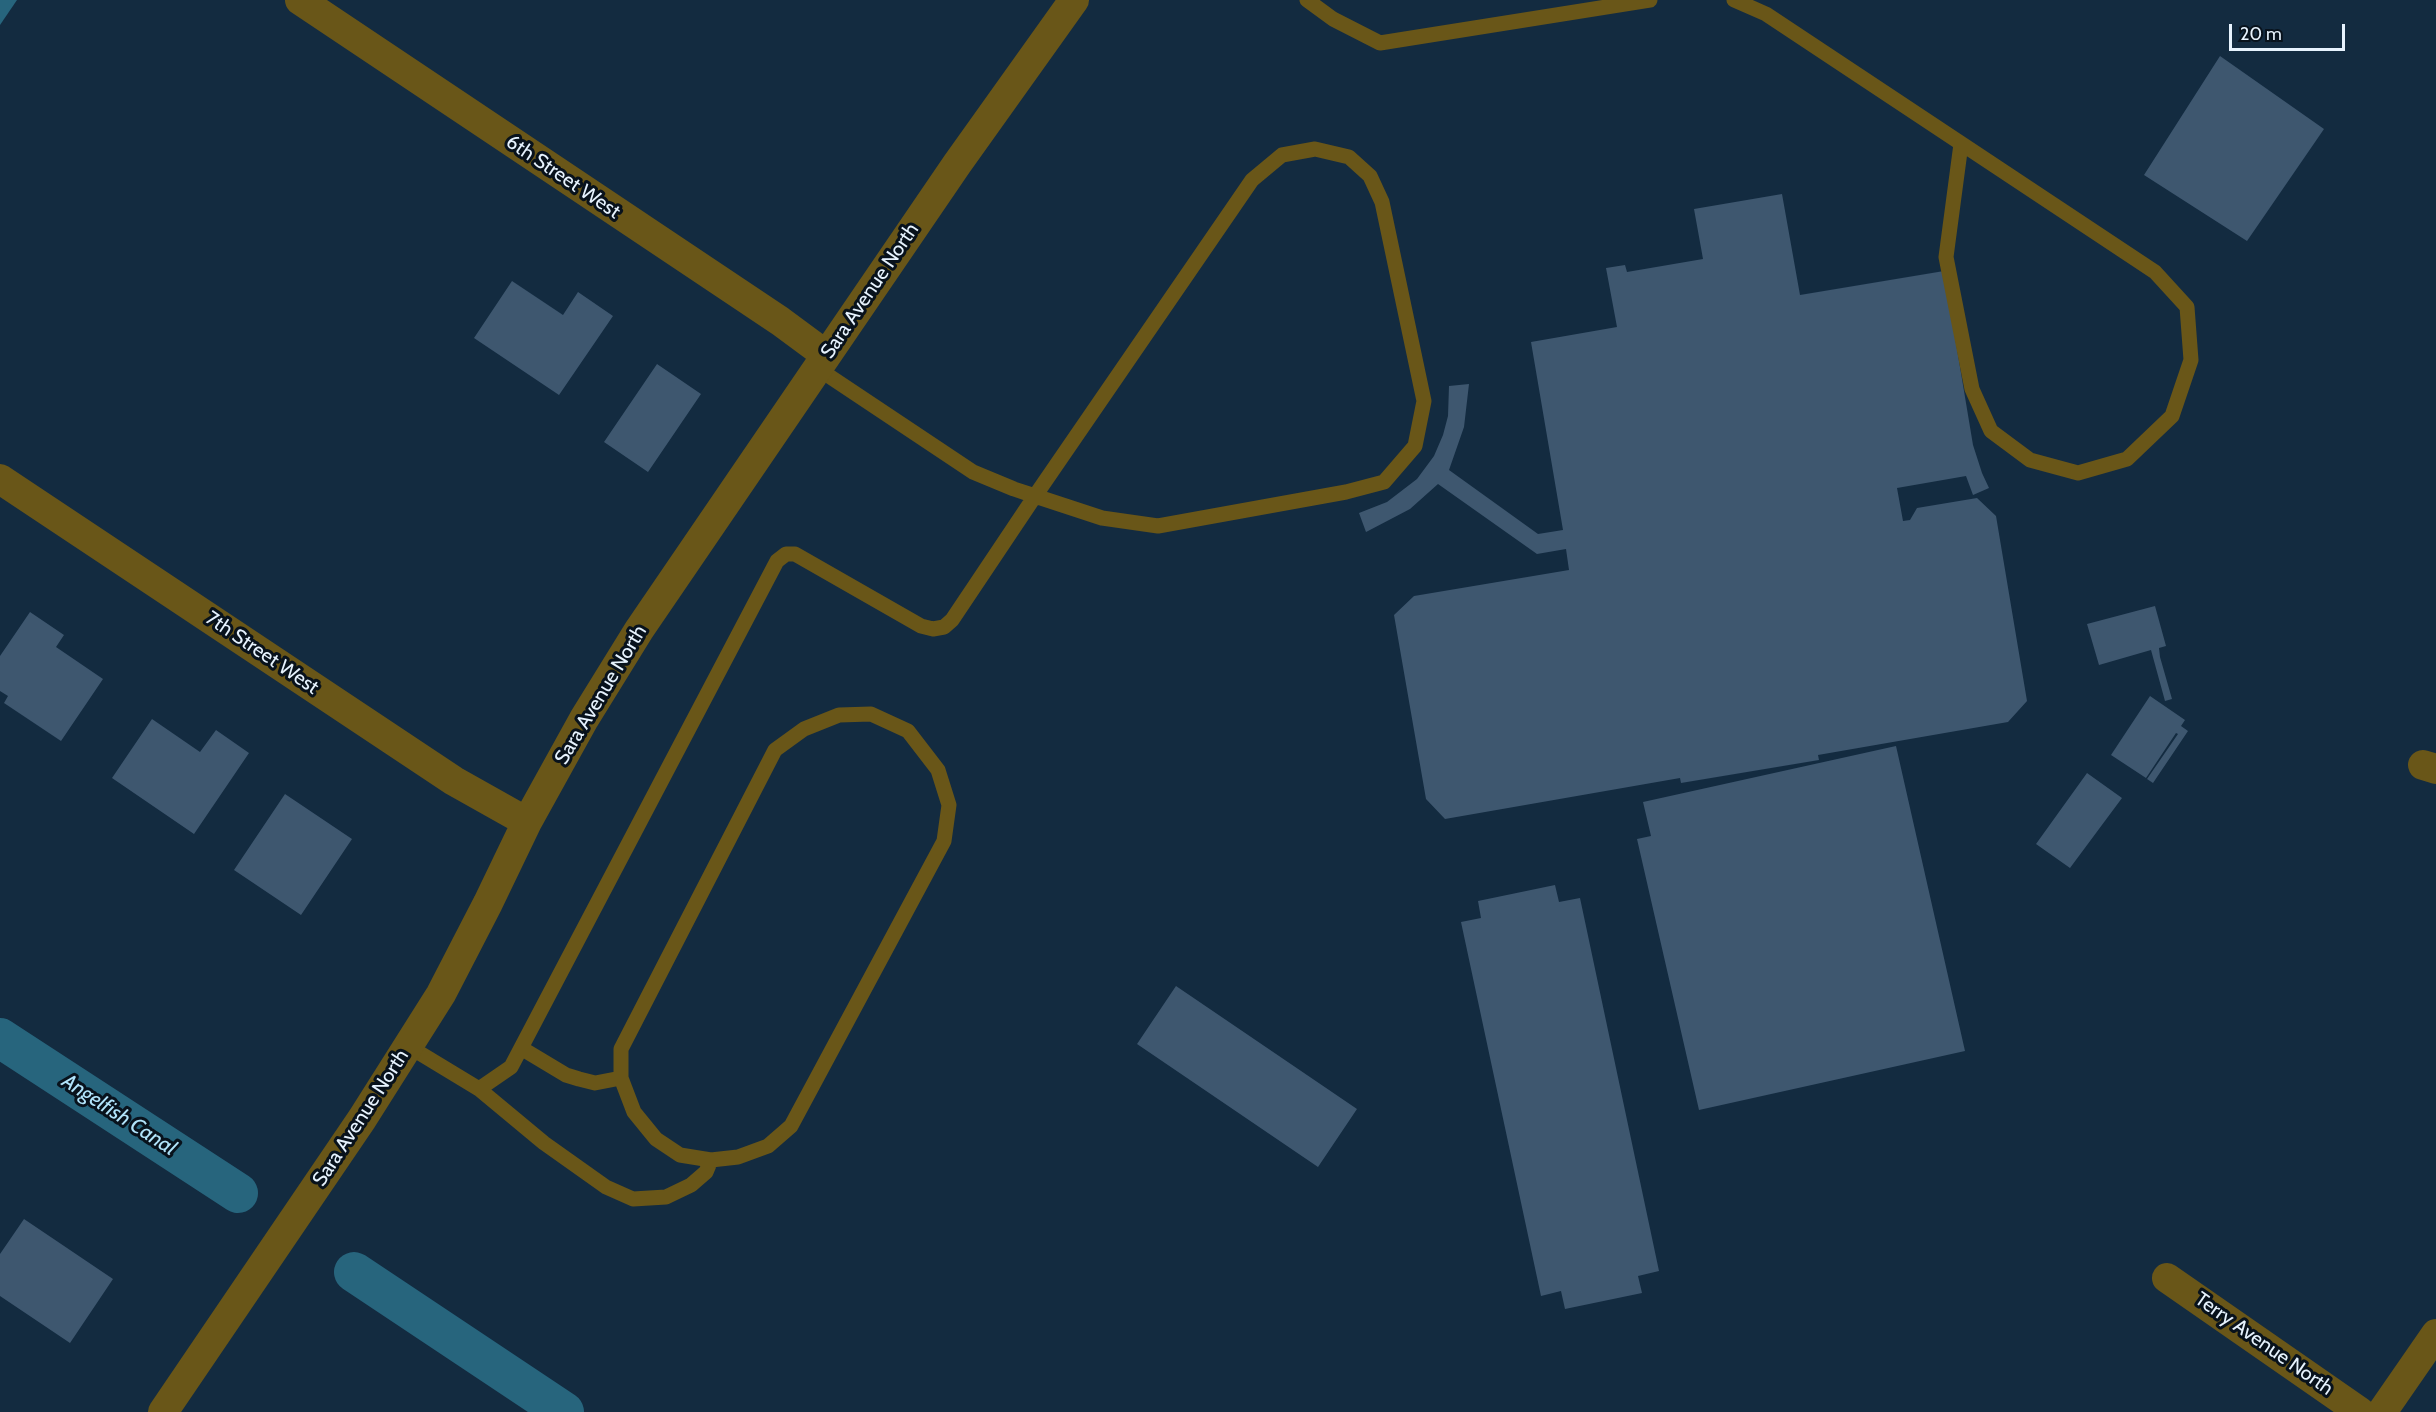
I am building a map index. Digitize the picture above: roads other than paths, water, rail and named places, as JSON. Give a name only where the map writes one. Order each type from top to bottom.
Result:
[{"type":"street","name":"6th Street West","points":[[300,0],[780,321],[822,361]]},
{"type":"street","name":"Sara Avenue North","points":[[163,1412],[362,1119],[441,994],[527,822],[584,719],[639,630],[957,164],[1074,0]]},
{"type":"street","name":"7th Street West","points":[[0,479],[454,781],[527,822]]},
{"type":"street","name":"Terry Avenue North","points":[[2167,1278],[2360,1412]]},
{"type":"street","points":[[2382,1412],[2436,1334]]},
{"type":"lane","points":[[1307,0],[1333,19],[1380,44],[1562,7],[1650,0]]},
{"type":"lane","points":[[1734,0],[1766,14],[2155,272],[2187,307],[2191,360],[2172,416],[2127,459],[2078,473],[2030,460],[1991,431],[1972,389],[1946,257],[1961,144]]},
{"type":"lane","points":[[479,1089],[511,1067],[777,561],[786,554],[795,554],[921,626],[933,629],[944,627],[952,620],[1035,496],[1252,180],[1282,155],[1315,149],[1348,158],[1370,176],[1382,202],[1424,401],[1415,446],[1384,482],[1346,492],[1158,526],[1102,518],[1035,496],[974,472],[822,361]]},
{"type":"lane","points":[[871,714],[908,731],[938,770],[949,805],[944,841],[791,1126],[768,1146],[738,1157],[711,1160],[680,1155],[656,1139],[634,1112],[621,1078],[621,1049],[775,750],[804,729],[839,715],[871,714]]},
{"type":"lane","points":[[408,1046],[479,1089],[544,1143],[597,1181],[633,1199],[666,1197],[691,1185],[705,1172],[711,1160]]},
{"type":"lane","points":[[521,1048],[566,1075],[579,1079],[595,1083],[621,1078]]},
{"type":"water","points":[[0,0],[17,0],[0,25]]},
{"type":"waterway","name":"Angelfish Canal","points":[[0,1038],[238,1193]]},
{"type":"waterway","name":"Angelfish Canal","points":[[354,1272],[564,1412]]}]
